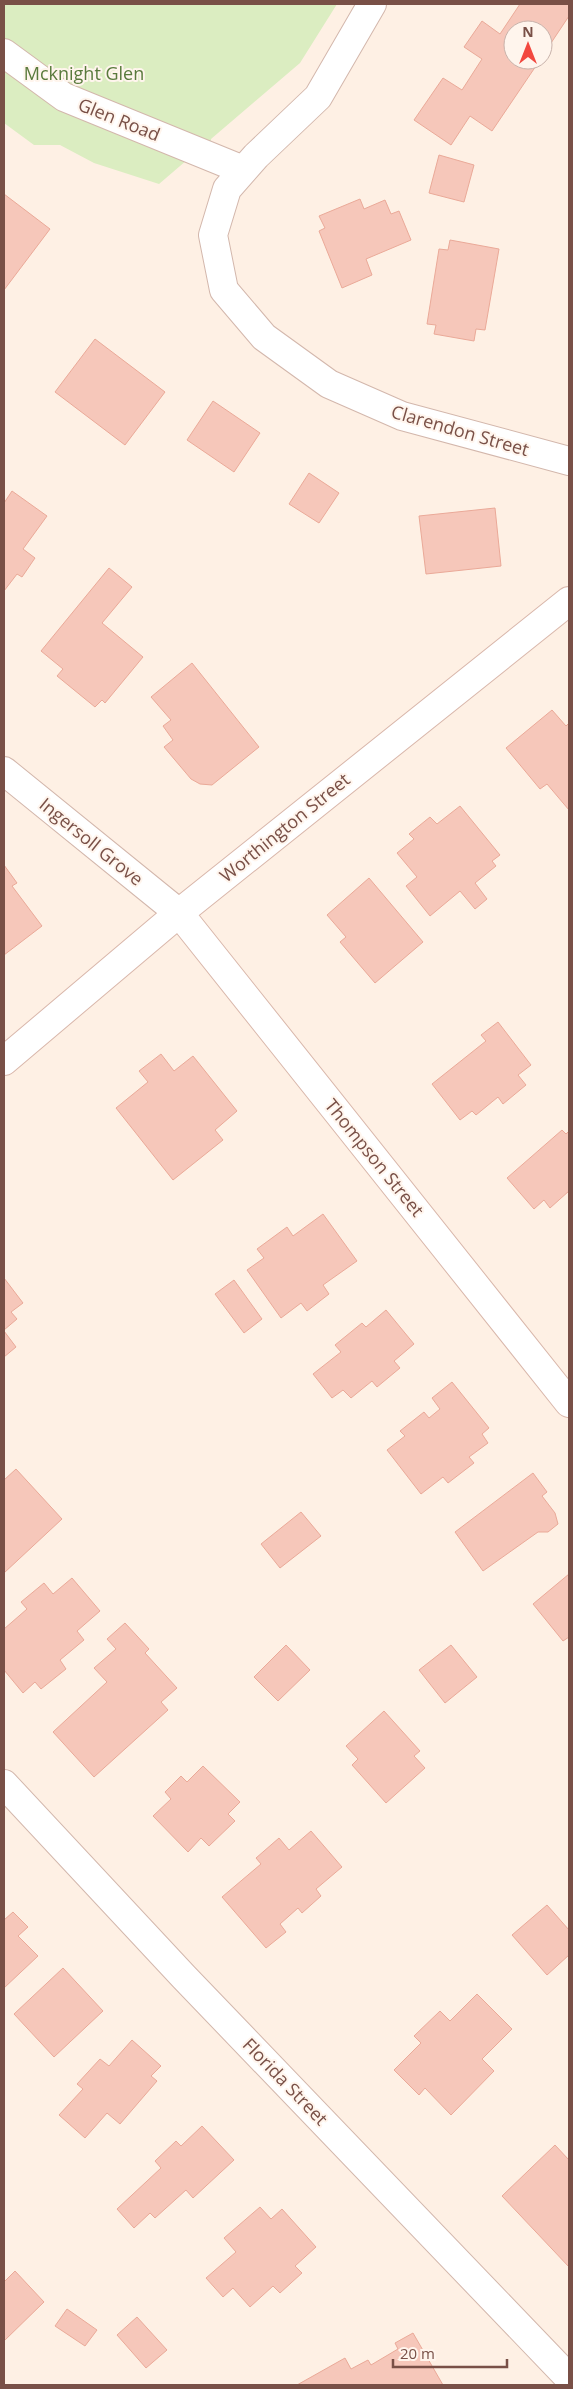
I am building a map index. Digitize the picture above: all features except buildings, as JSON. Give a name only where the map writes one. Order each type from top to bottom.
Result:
[{"type":"street","name":"Clarendon Street","points":[[372,4],[318,97],[244,170],[228,189],[213,235],[224,290],[264,337],[329,384],[402,416],[569,461]]},
{"type":"street","name":"Glen Road","points":[[4,53],[64,97],[244,170]]},
{"type":"street","name":"Worthington Street","points":[[4,1061],[179,913],[569,601]]},
{"type":"street","name":"Ingersoll Grove","points":[[4,771],[179,913]]},
{"type":"street","name":"Thompson Street","points":[[179,913],[569,1403]]},
{"type":"street","name":"Florida Street","points":[[4,1784],[184,1977],[569,2378]]},
{"type":"green space","name":"Mcknight Glen","points":[[4,4],[337,4],[300,63],[211,139],[211,142],[208,142],[159,184],[94,163],[60,145],[34,145],[4,123]]}]
